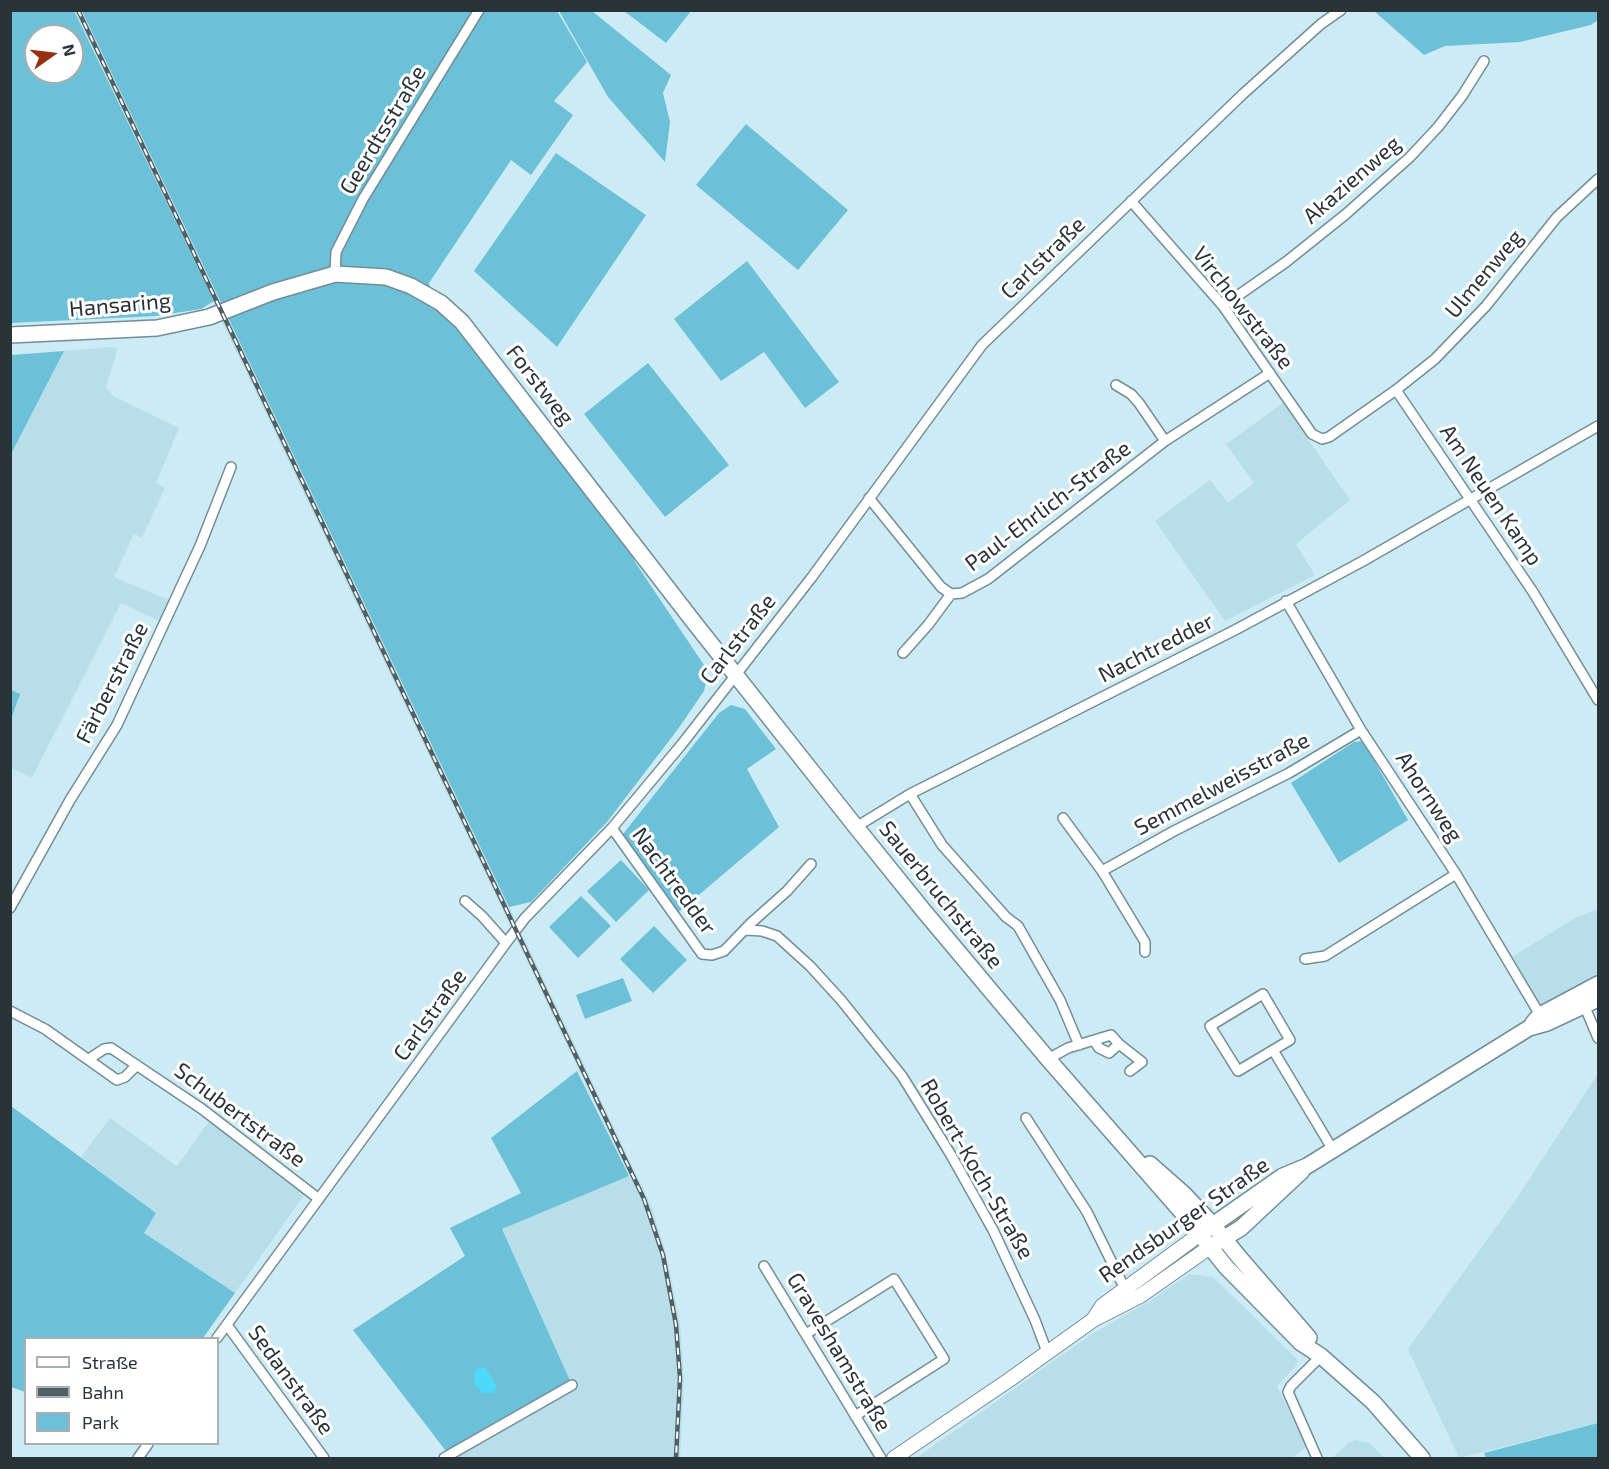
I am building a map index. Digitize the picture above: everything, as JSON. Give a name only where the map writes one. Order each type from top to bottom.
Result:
[{"type":"main road","name":"Forstweg","points":[[230,309],[297,284],[335,274],[386,277],[411,286],[441,303],[462,322],[693,621],[737,674]]},
{"type":"main road","name":"Hansaring","points":[[10,335],[157,328],[209,317],[230,309]]},
{"type":"main road","name":"Sauerbruchstraße","points":[[737,674],[856,828],[923,910],[1048,1059],[1119,1138],[1226,1267],[1301,1344],[1321,1356]]},
{"type":"main road","name":"Rendsburger Straße","points":[[1529,1028],[1540,1015],[1566,1001],[1594,993]]},
{"type":"main road","name":"Rendsburger Straße","points":[[1200,1234],[1283,1176],[1307,1166],[1529,1028],[1547,1023],[1594,993]]},
{"type":"main road","name":"Sauerbruchstraße","points":[[1119,1138],[1135,1149],[1214,1224],[1321,1356]]},
{"type":"main road","name":"Rendsburger Straße","points":[[1210,1247],[1241,1228],[1307,1166]]},
{"type":"main road","points":[[1321,1356],[1373,1402],[1422,1458]]},
{"type":"street","name":"Geerdtsstraße","points":[[335,274],[336,252],[363,199],[479,10]]},
{"type":"street","name":"Carlstraße","points":[[218,1337],[525,918],[612,828],[682,744],[812,577],[982,345],[1267,72],[1321,24],[1341,10]]},
{"type":"street","name":"Akazienweg","points":[[1222,306],[1286,262],[1346,214],[1410,157],[1438,128],[1484,61]]},
{"type":"street","name":"Ulmenweg","points":[[1396,390],[1435,359],[1461,333],[1557,217],[1599,179]]},
{"type":"street","name":"Virchowstraße","points":[[1131,201],[1222,306],[1312,434],[1322,439],[1329,437],[1396,390]]},
{"type":"street","name":"Paul-Ehrlich-Straße","points":[[869,498],[941,587],[951,594],[962,593],[988,579],[1165,441],[1270,373]]},
{"type":"street","name":"Paul-Ehrlich-Straße","points":[[1116,385],[1131,394],[1139,403],[1165,441]]},
{"type":"street","name":"Am Neuen Kamp","points":[[1396,390],[1471,498],[1595,686],[1599,699]]},
{"type":"street","name":"Nachtredder","points":[[856,828],[910,794],[1224,635],[1363,561],[1599,426]]},
{"type":"street","name":"Färberstraße","points":[[10,908],[70,800],[117,725],[200,546],[231,467]]},
{"type":"street","name":"Paul-Ehrlich-Straße","points":[[903,653],[951,594]]},
{"type":"street","name":"Ahornweg","points":[[1286,601],[1361,730],[1456,874],[1540,1015]]},
{"type":"street","name":"Semmelweisstraße","points":[[1102,871],[1174,831],[1289,773],[1361,730]]},
{"type":"street","points":[[910,794],[942,845],[1006,917],[1018,926],[1060,1000],[1079,1045]]},
{"type":"street","points":[[1063,818],[1102,871],[1145,942],[1145,952]]},
{"type":"street","name":"Nachtredder","points":[[612,828],[702,954],[712,956],[724,951],[787,891],[811,864]]},
{"type":"street","points":[[1305,959],[1325,956],[1456,874]]},
{"type":"street","points":[[465,901],[506,943]]},
{"type":"street","name":"Robert-Koch-Straße","points":[[746,930],[762,931],[777,936],[810,966],[873,1037],[926,1112],[981,1208],[1017,1280],[1047,1352]]},
{"type":"street","points":[[1566,1001],[1576,1002],[1594,993],[1599,1038]]},
{"type":"street","points":[[1263,994],[1290,1040],[1273,1050],[1238,1071],[1210,1026],[1263,994]]},
{"type":"street","points":[[10,1011],[45,1029],[117,1080],[125,1077],[137,1065]]},
{"type":"street","points":[[1048,1059],[1079,1045],[1111,1035],[1142,1062],[1130,1071]]},
{"type":"street","points":[[1094,1040],[1099,1048],[1109,1053],[1119,1044]]},
{"type":"street","name":"Schubertstraße","points":[[89,1059],[104,1049],[111,1048],[202,1109],[319,1199]]},
{"type":"street","points":[[1273,1050],[1333,1150]]},
{"type":"street","points":[[1026,1118],[1088,1212],[1125,1288]]},
{"type":"street","name":"Rendsburger Straße","points":[[1093,1320],[1102,1306],[1200,1234]]},
{"type":"street","name":"Rendsburger Straße","points":[[894,1458],[1093,1320],[1140,1296],[1210,1247]]},
{"type":"street","name":"Graveshamstraße","points":[[764,1266],[881,1458]]},
{"type":"street","points":[[806,1334],[894,1279],[944,1359],[855,1416]]},
{"type":"street","name":"Sedanstraße","points":[[227,1325],[324,1458]]},
{"type":"street","points":[[1317,1458],[1288,1392],[1291,1386],[1321,1356]]},
{"type":"street","points":[[444,1458],[572,1385]]},
{"type":"street","points":[[138,1458],[147,1445]]},
{"type":"shaded area","points":[[74,11],[82,11],[652,1208],[666,1254],[680,1323],[684,1381],[680,1458],[451,1458],[572,1385],[502,1229],[629,1175],[84,32],[84,24],[80,24]]},
{"type":"shaded area","points":[[118,348],[106,387],[113,396],[179,428],[156,483],[165,488],[142,538],[134,534],[114,577],[169,600],[159,621],[121,603],[32,778],[11,768],[10,454],[64,351]]},
{"type":"shaded area","points":[[1283,403],[1350,500],[1296,544],[1315,575],[1225,621],[1155,521],[1210,480],[1228,503],[1254,483],[1226,444]]},
{"type":"shaded area","points":[[1598,909],[1598,975],[1538,1007],[1507,960],[1575,918]]},
{"type":"shaded area","points":[[1597,1075],[1598,1423],[1459,1458],[1408,1349],[1517,1198]]},
{"type":"shaded area","points":[[110,1118],[177,1166],[209,1121],[305,1194],[235,1293],[143,1233],[156,1213],[81,1157]]},
{"type":"shaded area","points":[[1190,1274],[1213,1277],[1298,1360],[1296,1366],[1277,1386],[1306,1447],[1292,1458],[916,1458],[1092,1334],[1148,1302]]},
{"type":"shaded area","points":[[484,1367],[496,1384],[493,1393],[482,1393],[475,1385],[474,1375],[477,1369]]},
{"type":"shaded area","points":[[1355,1440],[1369,1443],[1385,1458],[1332,1458],[1348,1443]]},
{"type":"green space","points":[[1598,10],[1598,20],[1591,25],[1520,42],[1445,46],[1424,55],[1374,11]]},
{"type":"green space","points":[[10,11],[74,11],[80,24],[24,24],[24,84],[84,84],[84,32],[214,301],[201,309],[156,316],[11,323]]},
{"type":"green space","points":[[82,11],[557,11],[587,62],[554,101],[573,115],[531,175],[511,160],[429,283],[433,307],[463,333],[629,548],[635,562],[704,665],[707,678],[704,691],[678,729],[607,822],[531,902],[509,907]]},
{"type":"green space","points":[[559,11],[592,11],[671,75],[663,93],[670,122],[665,162],[608,97]]},
{"type":"green space","points":[[624,11],[691,11],[666,43]]},
{"type":"green space","points":[[746,124],[848,210],[798,270],[696,185]]},
{"type":"green space","points":[[556,153],[646,215],[557,347],[474,271]]},
{"type":"green space","points":[[747,261],[839,382],[805,408],[764,352],[721,381],[674,319]]},
{"type":"green space","points":[[64,351],[11,454],[11,355]]},
{"type":"green space","points":[[648,363],[729,465],[665,517],[584,414]]},
{"type":"green space","points":[[11,690],[20,694],[11,719]]},
{"type":"green space","points":[[731,705],[745,709],[776,749],[747,769],[779,827],[674,916],[619,839],[719,713]]},
{"type":"green space","points":[[1363,741],[1408,820],[1339,863],[1291,783],[1354,742]]},
{"type":"green space","points":[[621,860],[649,890],[616,922],[587,891]]},
{"type":"green space","points":[[581,896],[611,926],[578,958],[549,927]]},
{"type":"green space","points":[[654,926],[687,960],[653,993],[620,959]]},
{"type":"green space","points":[[623,978],[632,1001],[585,1019],[576,995]]},
{"type":"green space","points":[[577,1071],[629,1176],[502,1229],[572,1385],[449,1455],[353,1330],[465,1256],[450,1228],[521,1193],[491,1138]]},
{"type":"green space","points":[[11,1106],[156,1213],[144,1233],[235,1293],[204,1337],[24,1337],[24,1392],[11,1387]]},
{"type":"green space","points":[[1598,1423],[1598,1458],[1486,1458],[1484,1453]]},
{"type":"railway","points":[[78,10],[644,1199],[663,1255],[676,1325],[680,1378],[676,1458]]}]
